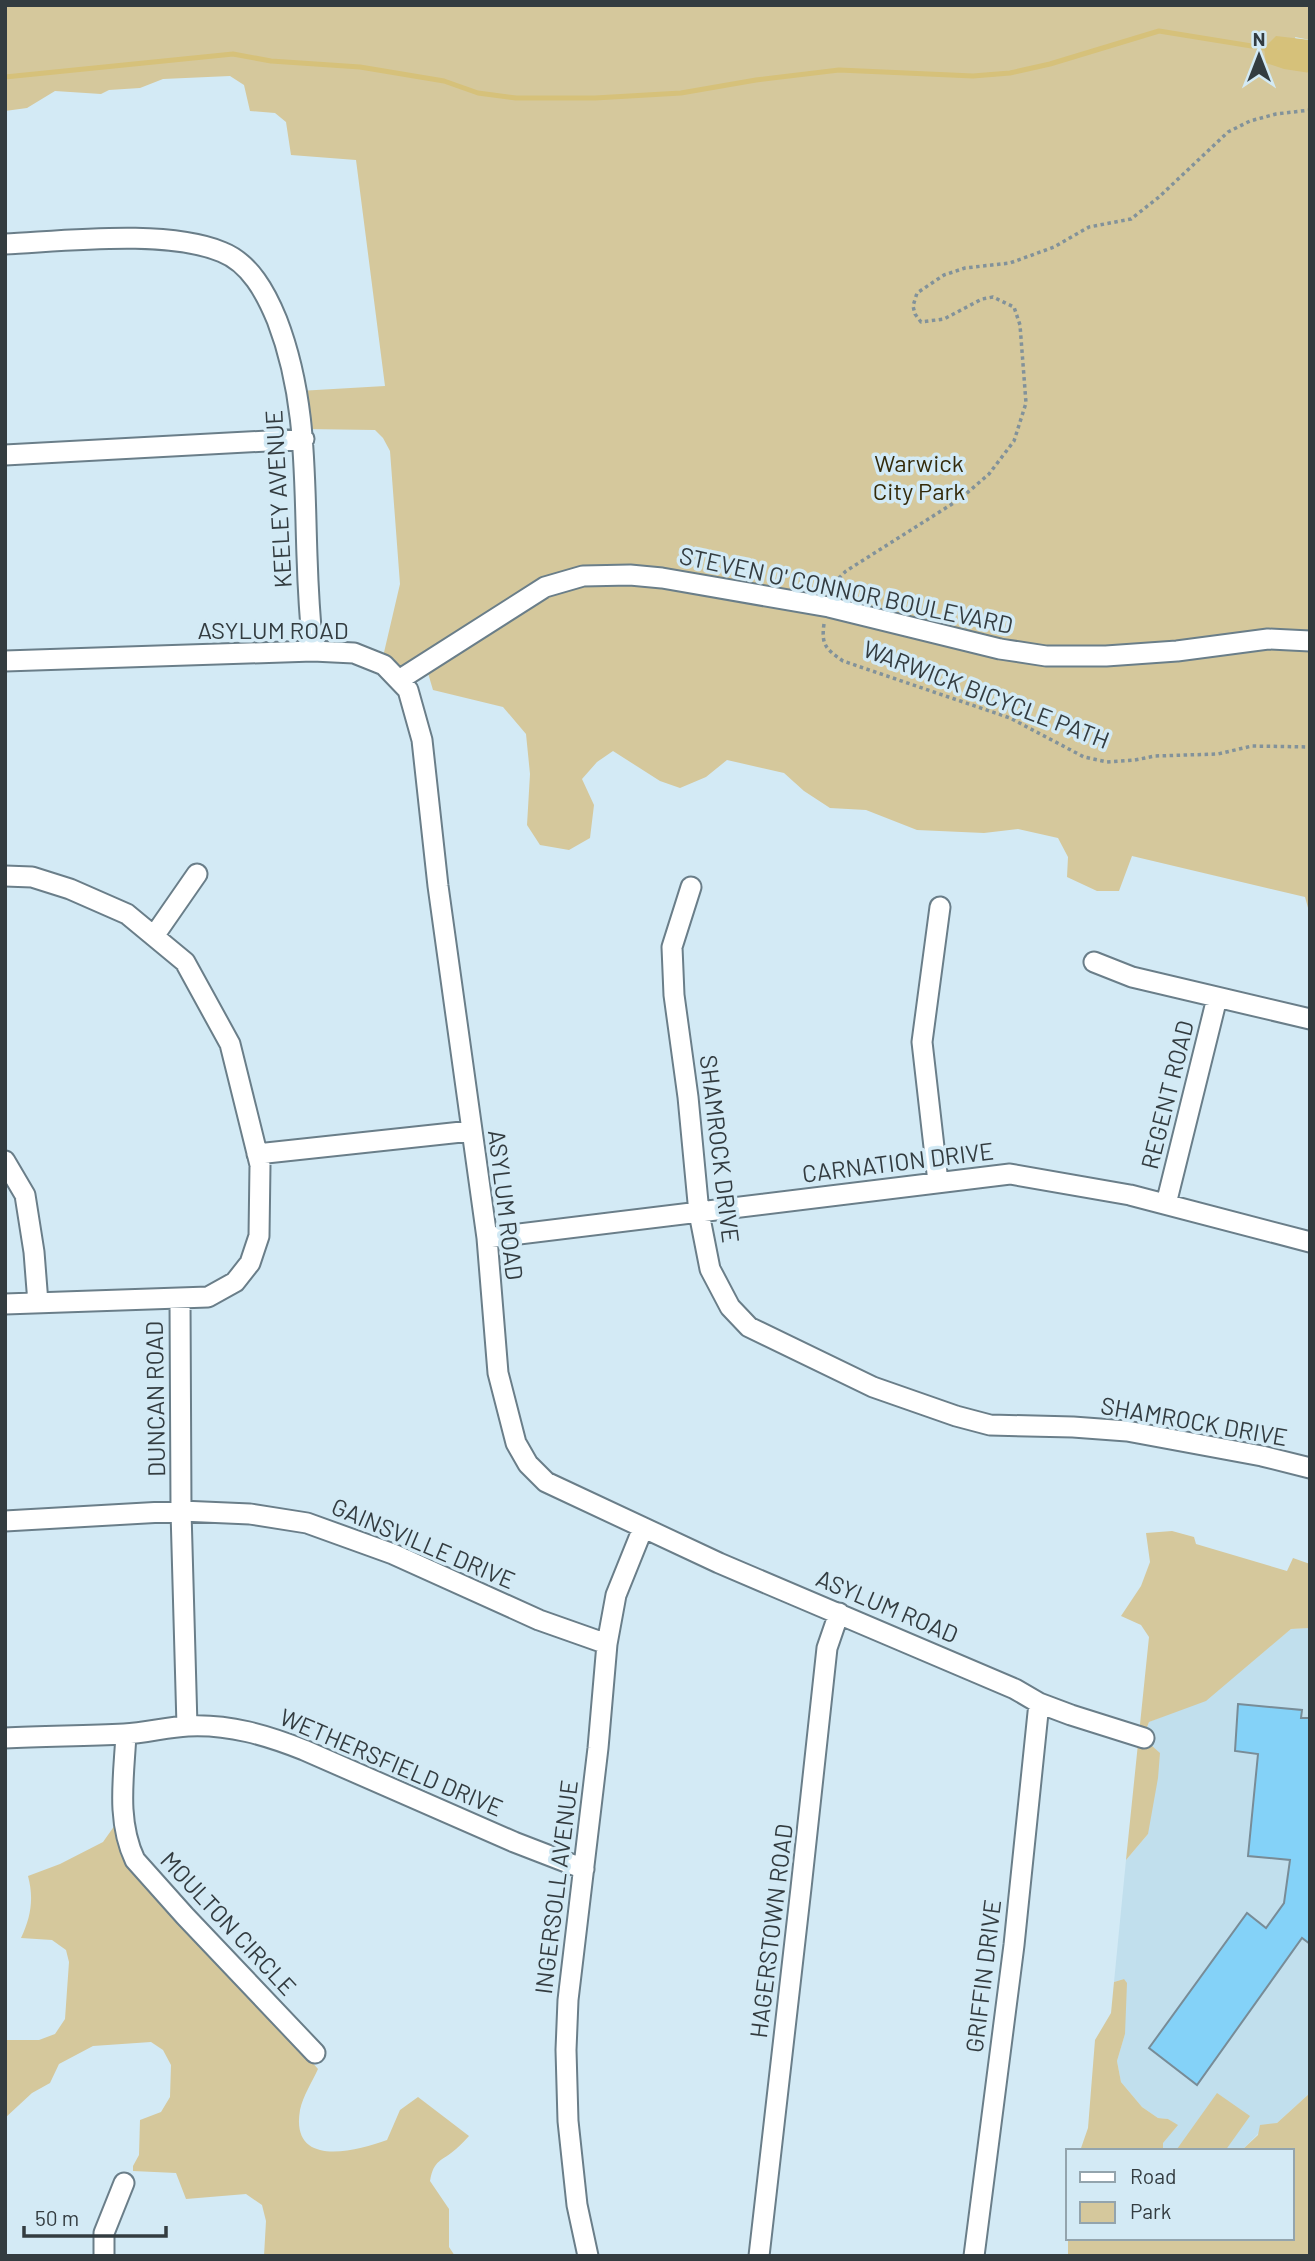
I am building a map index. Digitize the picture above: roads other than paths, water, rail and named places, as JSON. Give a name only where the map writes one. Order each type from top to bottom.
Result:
[{"type":"street","name":"KEELEY AVENUE","points":[[5,244],[160,240],[190,243],[223,252],[244,265],[268,298],[287,348],[300,403],[304,439],[307,572],[313,651]]},
{"type":"street","points":[[5,454],[304,439]]},
{"type":"street","name":"STEVEN O' CONNOR BOULEVARD","points":[[399,680],[545,587],[583,576],[630,575],[663,578],[829,607],[1000,649],[1046,656],[1106,656],[1177,651],[1268,639],[1310,641]]},
{"type":"street","name":"ASYLUM ROAD","points":[[5,662],[313,651],[354,653],[384,665],[408,690],[422,740],[438,886],[487,1238],[498,1373],[516,1443],[528,1464],[546,1482],[719,1563],[1015,1689],[1039,1703],[1144,1738]]},
{"type":"street","points":[[154,936],[197,874]]},
{"type":"street","name":"DUNCAN ROAD","points":[[5,876],[32,877],[70,889],[127,914],[185,962],[230,1044],[260,1165],[259,1236],[250,1264],[235,1282],[208,1297],[180,1299],[181,1511],[187,1727]]},
{"type":"street","name":"SHAMROCK DRIVE","points":[[691,887],[672,947],[674,995],[688,1097],[699,1213],[710,1269],[730,1307],[749,1327],[873,1387],[990,1425],[1127,1431],[1262,1456],[1310,1468]]},
{"type":"street","points":[[938,1182],[922,1042],[940,907]]},
{"type":"street","points":[[1094,962],[1132,977],[1310,1018]]},
{"type":"street","name":"REGENT ROAD","points":[[1166,1204],[1217,998]]},
{"type":"street","points":[[257,1154],[471,1131]]},
{"type":"street","points":[[5,1161],[25,1195],[34,1252],[38,1303]]},
{"type":"street","name":"CARNATION DRIVE","points":[[487,1238],[1010,1174],[1130,1195],[1310,1242]]},
{"type":"street","points":[[5,1304],[180,1299]]},
{"type":"street","name":"GAINSVILLE DRIVE","points":[[5,1521],[181,1511],[271,1516],[323,1528],[393,1554],[539,1620],[607,1644]]},
{"type":"street","name":"INGERSOLL AVENUE","points":[[588,2256],[577,2205],[566,2092],[568,2000],[598,1748],[607,1644],[616,1595],[643,1528]]},
{"type":"street","name":"HAGERSTOWN ROAD","points":[[759,2256],[827,1648],[839,1613]]},
{"type":"street","name":"GRIFFIN DRIVE","points":[[974,2256],[1014,1945],[1039,1703]]},
{"type":"street","name":"WETHERSFIELD DRIVE","points":[[5,1738],[125,1734],[187,1727],[228,1728],[271,1737],[584,1870]]},
{"type":"street","name":"MOULTON CIRCLE","points":[[125,1734],[122,1816],[129,1849],[135,1860],[316,2053]]},
{"type":"street","points":[[104,2256],[104,2233],[124,2183]]},
{"type":"waterway","points":[[5,77],[233,54],[271,61],[360,67],[444,81],[478,93],[516,98],[595,98],[681,93],[839,70],[973,76],[1010,73],[1050,64],[1159,31],[1264,48]]},
{"type":"park label","name":"Warwick City Park","points":[[919,478]]}]
